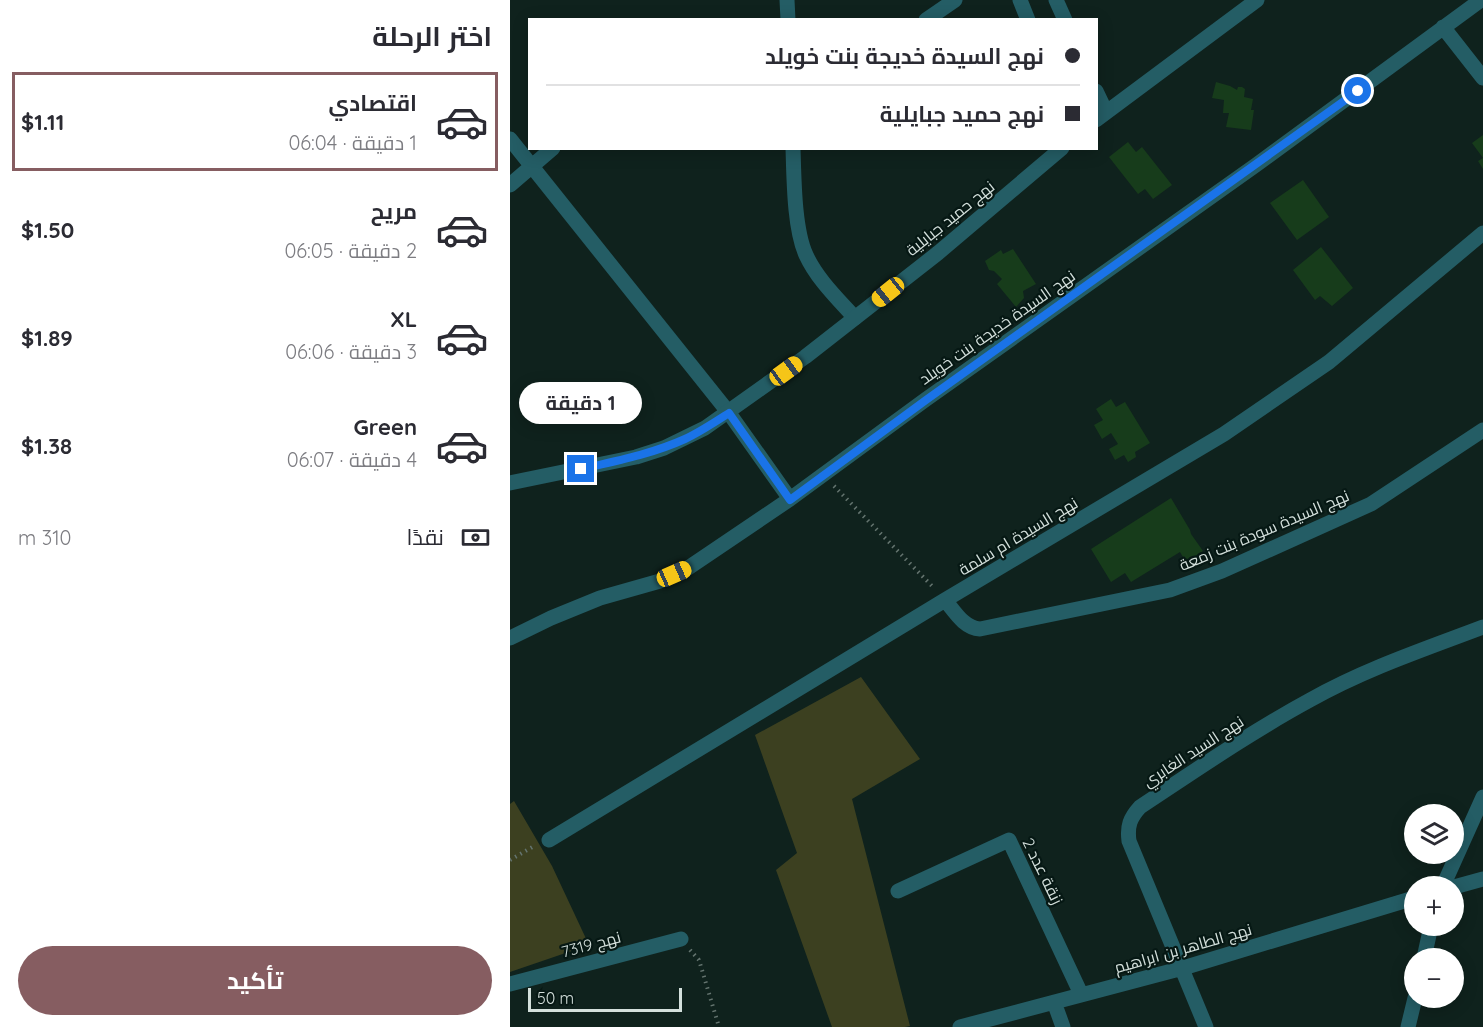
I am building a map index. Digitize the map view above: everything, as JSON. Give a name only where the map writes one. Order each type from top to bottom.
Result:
[{"type":"street","points":[[787,0],[788,18]]},
{"type":"street","points":[[929,18],[955,0]]},
{"type":"street","points":[[1020,0],[1027,18]]},
{"type":"street","points":[[1056,0],[1064,18]]},
{"type":"street","points":[[1098,101],[1101,116],[1257,0]]},
{"type":"street","name":"نهج السيدة خديجة بنت خويلد","points":[[510,638],[600,598],[660,581],[688,568],[790,500],[1481,0]]},
{"type":"street","points":[[1443,27],[1483,78]]},
{"type":"street","points":[[510,138],[729,413],[790,500]]},
{"type":"street","points":[[510,184],[551,150]]},
{"type":"street","points":[[793,150],[799,223],[805,254],[829,288],[855,318]]},
{"type":"street","name":"نهج حميد جبايلية","points":[[510,483],[645,454],[687,438],[729,413],[938,253],[1060,150]]},
{"type":"street","name":"نهج السيدة ام سلمة","points":[[549,840],[1277,400],[1329,362],[1483,233]]},
{"type":"street","name":"نهج السيدة سودة بنت زمعة","points":[[945,600],[966,624],[980,629],[1170,590],[1222,571],[1371,504],[1483,429]]},
{"type":"street","name":"نهج السيد الغابري","points":[[1206,1027],[1130,841],[1128,829],[1131,817],[1140,807],[1210,760],[1311,699],[1358,676],[1483,627]]},
{"type":"street","points":[[1447,876],[1483,797]]},
{"type":"street","name":"زنقة عدد 2","points":[[898,891],[1009,840],[1082,994]]},
{"type":"street","points":[[1464,884],[1483,879]]},
{"type":"street","name":"نهج الطاهر بن ابراهيم","points":[[960,1027],[1183,968],[1404,901]]},
{"type":"street","name":"نهج 7319","points":[[510,984],[681,939]]},
{"type":"street","points":[[1054,1002],[1063,1027]]},
{"type":"street","points":[[1408,1027],[1413,1008]]},
{"type":"path","points":[[823,475],[945,600]]},
{"type":"path","points":[[510,860],[527,849]]},
{"type":"path","points":[[681,939],[699,960],[720,1027]]},
{"type":"green space","points":[[861,677],[920,759],[852,799],[910,1026],[905,1027],[832,1027],[776,870],[797,853],[755,735]]},
{"type":"green space","points":[[514,801],[552,866],[589,945],[510,972],[510,804]]},
{"type":"building","points":[[1216,82],[1237,90],[1238,87],[1242,87],[1245,89],[1244,97],[1253,99],[1251,130],[1226,127],[1229,113],[1223,113],[1224,100],[1212,98]]},
{"type":"building","points":[[1483,135],[1483,158],[1472,143]]},
{"type":"building","points":[[1128,142],[1136,152],[1142,147],[1172,185],[1153,199],[1145,189],[1138,194],[1109,157]]},
{"type":"building","points":[[1483,158],[1483,169],[1478,161]]},
{"type":"building","points":[[1303,180],[1329,217],[1297,240],[1270,203]]},
{"type":"building","points":[[1321,247],[1353,288],[1332,306],[1320,296],[1315,300],[1293,270]]},
{"type":"building","points":[[1013,249],[1036,284],[1023,291],[1024,298],[1016,307],[997,284],[1002,279],[994,271],[989,270],[985,261],[1001,250],[1003,254]]},
{"type":"building","points":[[1111,399],[1116,407],[1125,402],[1150,443],[1135,452],[1136,457],[1128,462],[1124,455],[1115,460],[1109,449],[1118,444],[1111,433],[1102,439],[1094,425],[1103,420],[1096,409]]},
{"type":"building","points":[[1171,498],[1203,551],[1186,562],[1180,552],[1131,582],[1125,573],[1111,582],[1091,549]]},
{"type":"route","points":[[581,469],[636,457],[664,448],[687,438],[729,413],[790,500],[1358,91]]}]
